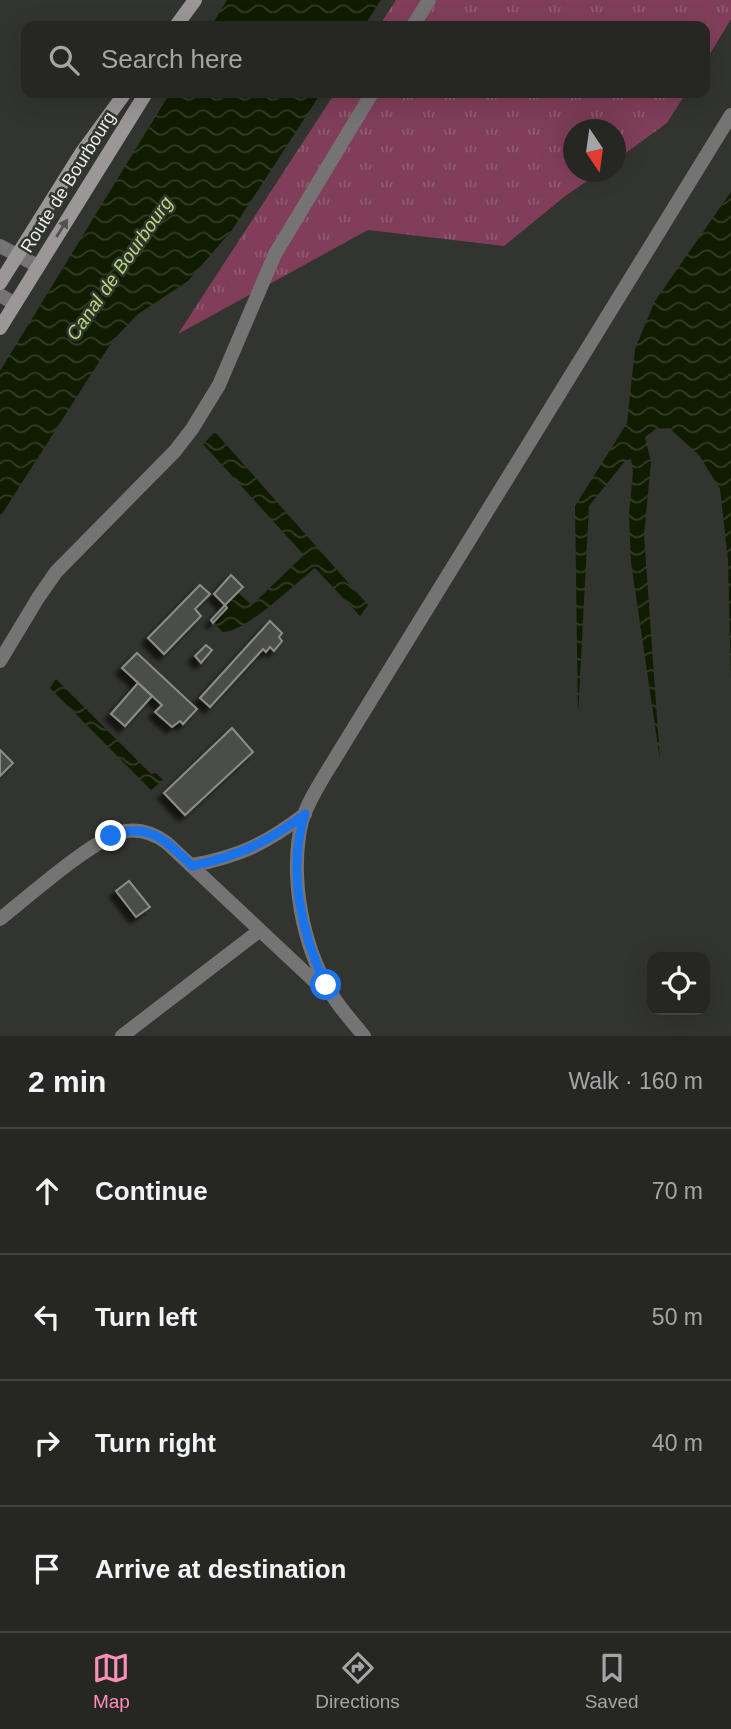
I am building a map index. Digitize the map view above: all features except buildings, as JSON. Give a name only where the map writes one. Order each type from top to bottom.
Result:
[{"type":"main road","points":[[180,21],[195,0]]},
{"type":"main road","points":[[190,21],[201,0]]},
{"type":"main road","name":"Route de Bourbourg","points":[[0,283],[82,152],[121,98]]},
{"type":"main road","name":"Route de Bourbourg","points":[[0,328],[143,98]]},
{"type":"street","points":[[416,21],[429,0]]},
{"type":"street","points":[[0,662],[38,598],[57,572],[175,451],[192,429],[229,366],[262,279],[275,254],[369,98]]},
{"type":"street","points":[[334,999],[314,954],[300,900],[297,859],[305,814],[326,773],[731,116]]},
{"type":"street","points":[[0,246],[38,266]]},
{"type":"street","points":[[0,295],[15,304]]},
{"type":"street","points":[[192,866],[224,859],[255,847],[305,814]]},
{"type":"street","points":[[0,919],[95,845],[124,831],[155,835],[167,843],[334,999],[364,1036]]},
{"type":"street","points":[[122,1036],[259,931]]},
{"type":"green space","points":[[396,0],[731,0],[731,19],[710,54],[710,21],[382,21]]},
{"type":"green space","points":[[332,98],[683,98],[667,123],[626,153],[626,119],[563,119],[563,182],[586,182],[504,246],[368,230],[178,334]]},
{"type":"water","points":[[227,0],[381,0],[367,21],[214,21]]},
{"type":"water","name":"Canal de Bourbourg","points":[[167,98],[318,98],[232,230],[188,281],[138,314],[113,340],[0,517],[0,371]]},
{"type":"water","points":[[731,192],[731,680],[728,560],[720,489],[699,455],[669,428],[656,429],[645,437],[651,462],[644,535],[660,760],[631,562],[631,459],[625,461],[589,506],[578,716],[575,506],[627,423],[635,349],[655,301]]},
{"type":"water","points":[[215,432],[368,605],[360,616],[315,568],[245,624],[223,632],[213,623],[238,593],[252,605],[304,555],[203,444]]},
{"type":"water","points":[[56,679],[151,774],[156,773],[163,780],[151,790],[50,688]]},
{"type":"route","points":[[111,836],[132,830],[148,832],[161,838],[192,866],[234,856],[255,847],[305,814],[298,846],[298,885],[310,941],[326,985]]}]
